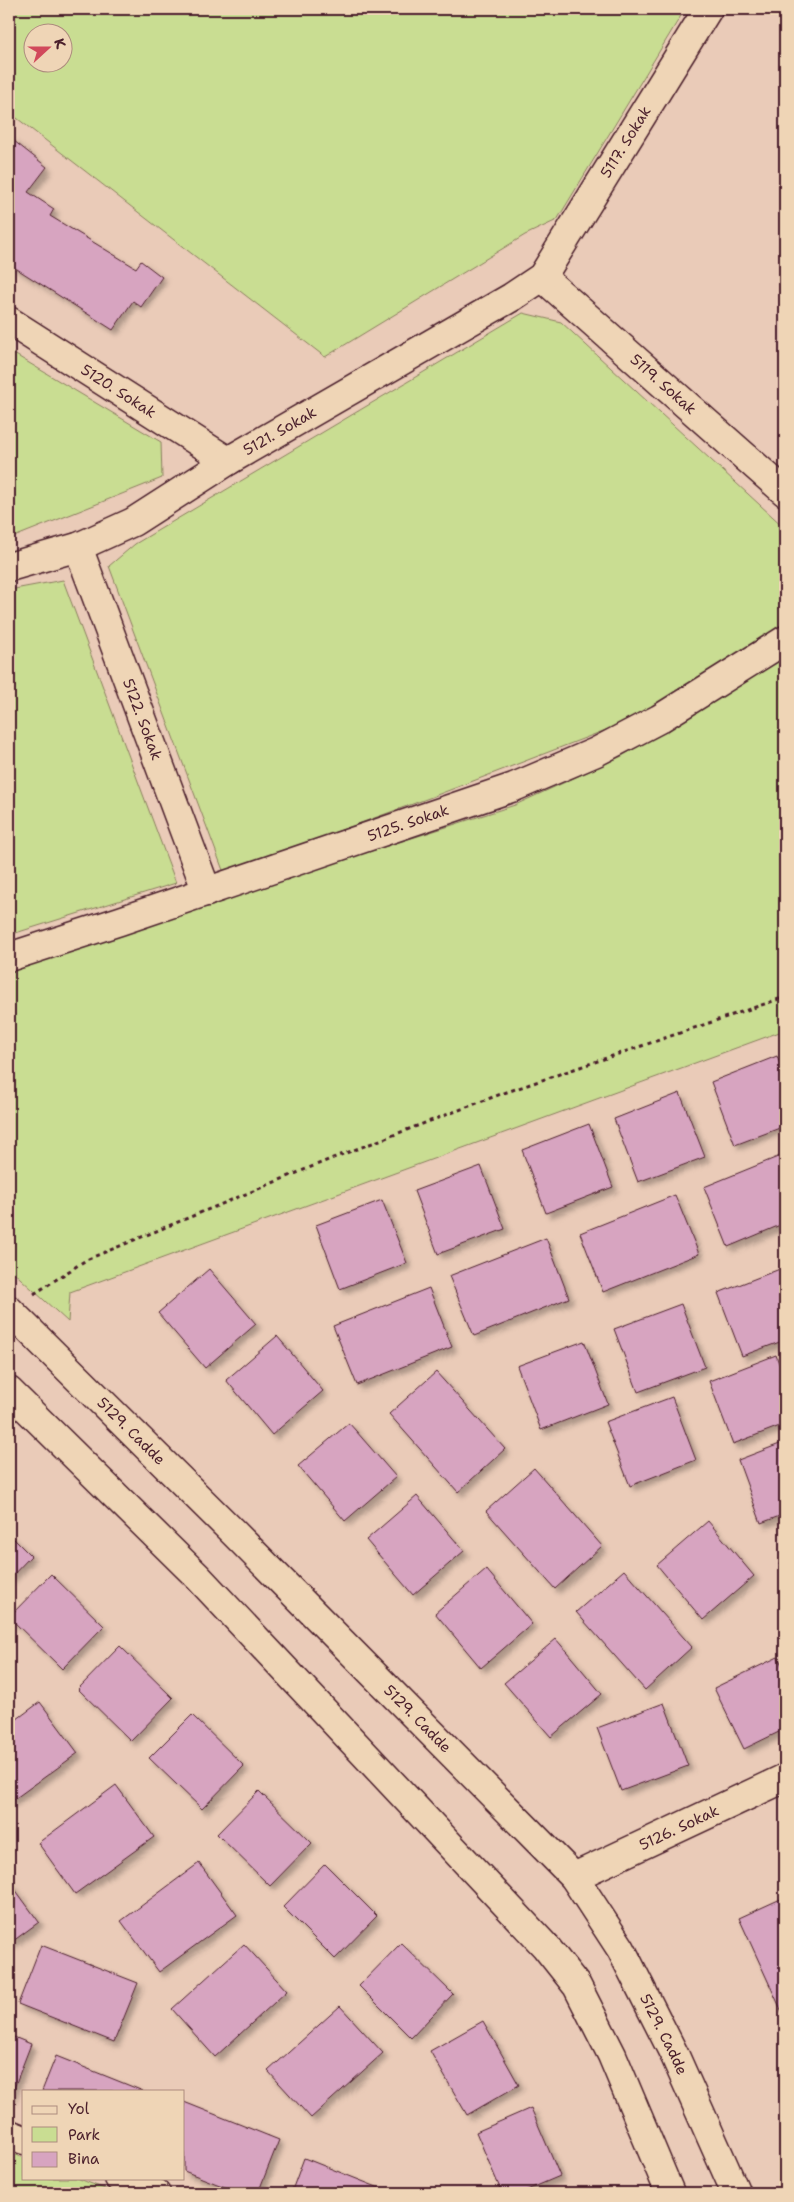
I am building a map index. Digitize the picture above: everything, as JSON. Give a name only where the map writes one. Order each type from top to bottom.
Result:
[{"type":"street","name":"5117. Sokak","points":[[542,277],[708,9]]},
{"type":"street","name":"5121. Sokak","points":[[9,567],[78,547],[132,522],[228,461],[512,297],[542,277]]},
{"type":"street","name":"5119. Sokak","points":[[542,277],[785,492]]},
{"type":"street","name":"5120. Sokak","points":[[9,321],[228,461]]},
{"type":"street","name":"5122. Sokak","points":[[78,547],[207,892]]},
{"type":"street","name":"5125. Sokak","points":[[9,957],[207,892],[514,787],[596,752],[659,719],[785,640]]},
{"type":"street","name":"5129. Cadde","points":[[10,1311],[228,1527],[574,1877],[621,1949],[675,2056],[736,2193]]},
{"type":"street","points":[[9,1391],[198,1577],[546,1947],[577,1986],[608,2046],[670,2193]]},
{"type":"street","name":"5126. Sokak","points":[[574,1877],[785,1778]]},
{"type":"street","points":[[9,2134],[22,2139]]},
{"type":"street","points":[[124,2180],[156,2193]]},
{"type":"path","points":[[10,1311],[86,1260],[333,1158],[501,1094],[785,997]]},
{"type":"green space","points":[[9,9],[685,9],[557,220],[525,235],[325,357],[9,112]]},
{"type":"green space","points":[[523,313],[561,322],[785,528],[785,624],[637,718],[429,798],[224,873],[109,566],[135,544]]},
{"type":"green space","points":[[9,351],[161,442],[162,478],[9,539]]},
{"type":"green space","points":[[63,580],[176,883],[9,935],[9,590]]},
{"type":"green space","points":[[785,657],[785,1030],[70,1292],[68,1322],[9,1268],[9,967],[515,805],[622,756]]},
{"type":"green space","points":[[9,2152],[22,2157],[22,2180],[82,2180],[115,2193],[9,2193]]},
{"type":"building","points":[[9,137],[47,167],[28,192],[54,209],[50,216],[136,268],[141,261],[162,277],[141,307],[133,301],[113,330],[9,264]]},
{"type":"building","points":[[777,1056],[785,1077],[785,1126],[735,1145],[711,1082]]},
{"type":"building","points":[[680,1093],[705,1157],[638,1182],[614,1119]]},
{"type":"building","points":[[589,1124],[613,1187],[546,1213],[522,1150]]},
{"type":"building","points":[[785,1154],[785,1223],[728,1247],[704,1187]]},
{"type":"building","points":[[481,1166],[505,1229],[438,1254],[414,1191]]},
{"type":"building","points":[[675,1195],[699,1254],[603,1292],[580,1233]]},
{"type":"building","points":[[382,1200],[407,1263],[340,1289],[316,1225]]},
{"type":"building","points":[[546,1238],[569,1298],[474,1336],[449,1276]]},
{"type":"building","points":[[785,1267],[785,1340],[742,1356],[718,1293]]},
{"type":"building","points":[[209,1269],[256,1324],[205,1368],[158,1313]]},
{"type":"building","points":[[429,1288],[452,1347],[357,1385],[333,1326]]},
{"type":"building","points":[[681,1304],[705,1367],[638,1392],[614,1329]]},
{"type":"building","points":[[277,1336],[323,1391],[272,1435],[226,1380]]},
{"type":"building","points":[[584,1341],[608,1404],[541,1430],[517,1366]]},
{"type":"building","points":[[776,1355],[785,1380],[785,1424],[733,1444],[709,1381]]},
{"type":"building","points":[[436,1372],[505,1449],[458,1492],[389,1414]]},
{"type":"building","points":[[672,1397],[696,1460],[630,1486],[605,1422]]},
{"type":"building","points":[[349,1423],[396,1477],[345,1521],[298,1466]]},
{"type":"building","points":[[785,1442],[785,1514],[761,1523],[738,1460]]},
{"type":"building","points":[[534,1468],[602,1546],[555,1589],[486,1511]]},
{"type":"building","points":[[417,1496],[464,1551],[413,1595],[366,1540]]},
{"type":"building","points":[[708,1521],[754,1576],[703,1620],[657,1565]]},
{"type":"building","points":[[9,1534],[31,1556],[9,1579]]},
{"type":"building","points":[[785,1561],[785,1577],[779,1564]]},
{"type":"building","points":[[486,1569],[532,1624],[481,1668],[435,1613]]},
{"type":"building","points":[[624,1570],[692,1647],[645,1690],[576,1612]]},
{"type":"building","points":[[51,1574],[104,1626],[62,1669],[9,1617]]},
{"type":"building","points":[[556,1639],[602,1694],[551,1737],[504,1683]]},
{"type":"building","points":[[120,1646],[173,1698],[131,1741],[78,1689]]},
{"type":"building","points":[[778,1657],[785,1671],[785,1729],[744,1749],[714,1688]]},
{"type":"building","points":[[40,1702],[78,1753],[9,1803],[9,1725]]},
{"type":"building","points":[[664,1703],[688,1766],[621,1791],[597,1728]]},
{"type":"building","points":[[192,1715],[244,1766],[202,1809],[149,1758]]},
{"type":"building","points":[[116,1785],[154,1837],[75,1894],[38,1843]]},
{"type":"building","points":[[259,1791],[312,1843],[270,1886],[217,1834]]},
{"type":"building","points":[[199,1863],[237,1915],[159,1972],[121,1921]]},
{"type":"building","points":[[325,1864],[377,1916],[335,1959],[283,1907]]},
{"type":"building","points":[[9,1881],[39,1922],[9,1944]]},
{"type":"building","points":[[785,1897],[785,2013],[783,2014],[739,1918]]},
{"type":"building","points":[[401,1943],[453,1994],[411,2038],[359,1986]]},
{"type":"building","points":[[244,1944],[287,1991],[215,2057],[172,2009]]},
{"type":"building","points":[[41,1945],[138,1983],[114,2042],[18,2004]]},
{"type":"building","points":[[340,2006],[383,2053],[311,2118],[268,2071]]},
{"type":"building","points":[[483,2021],[519,2085],[467,2115],[430,2051]]},
{"type":"building","points":[[9,2035],[31,2044],[9,2101]]},
{"type":"building","points":[[56,2056],[141,2090],[42,2090]]},
{"type":"building","points":[[185,2102],[279,2140],[258,2193],[240,2193],[185,2171]]},
{"type":"building","points":[[531,2108],[560,2176],[520,2193],[502,2193],[476,2132]]},
{"type":"building","points":[[304,2158],[392,2193],[291,2193]]}]
